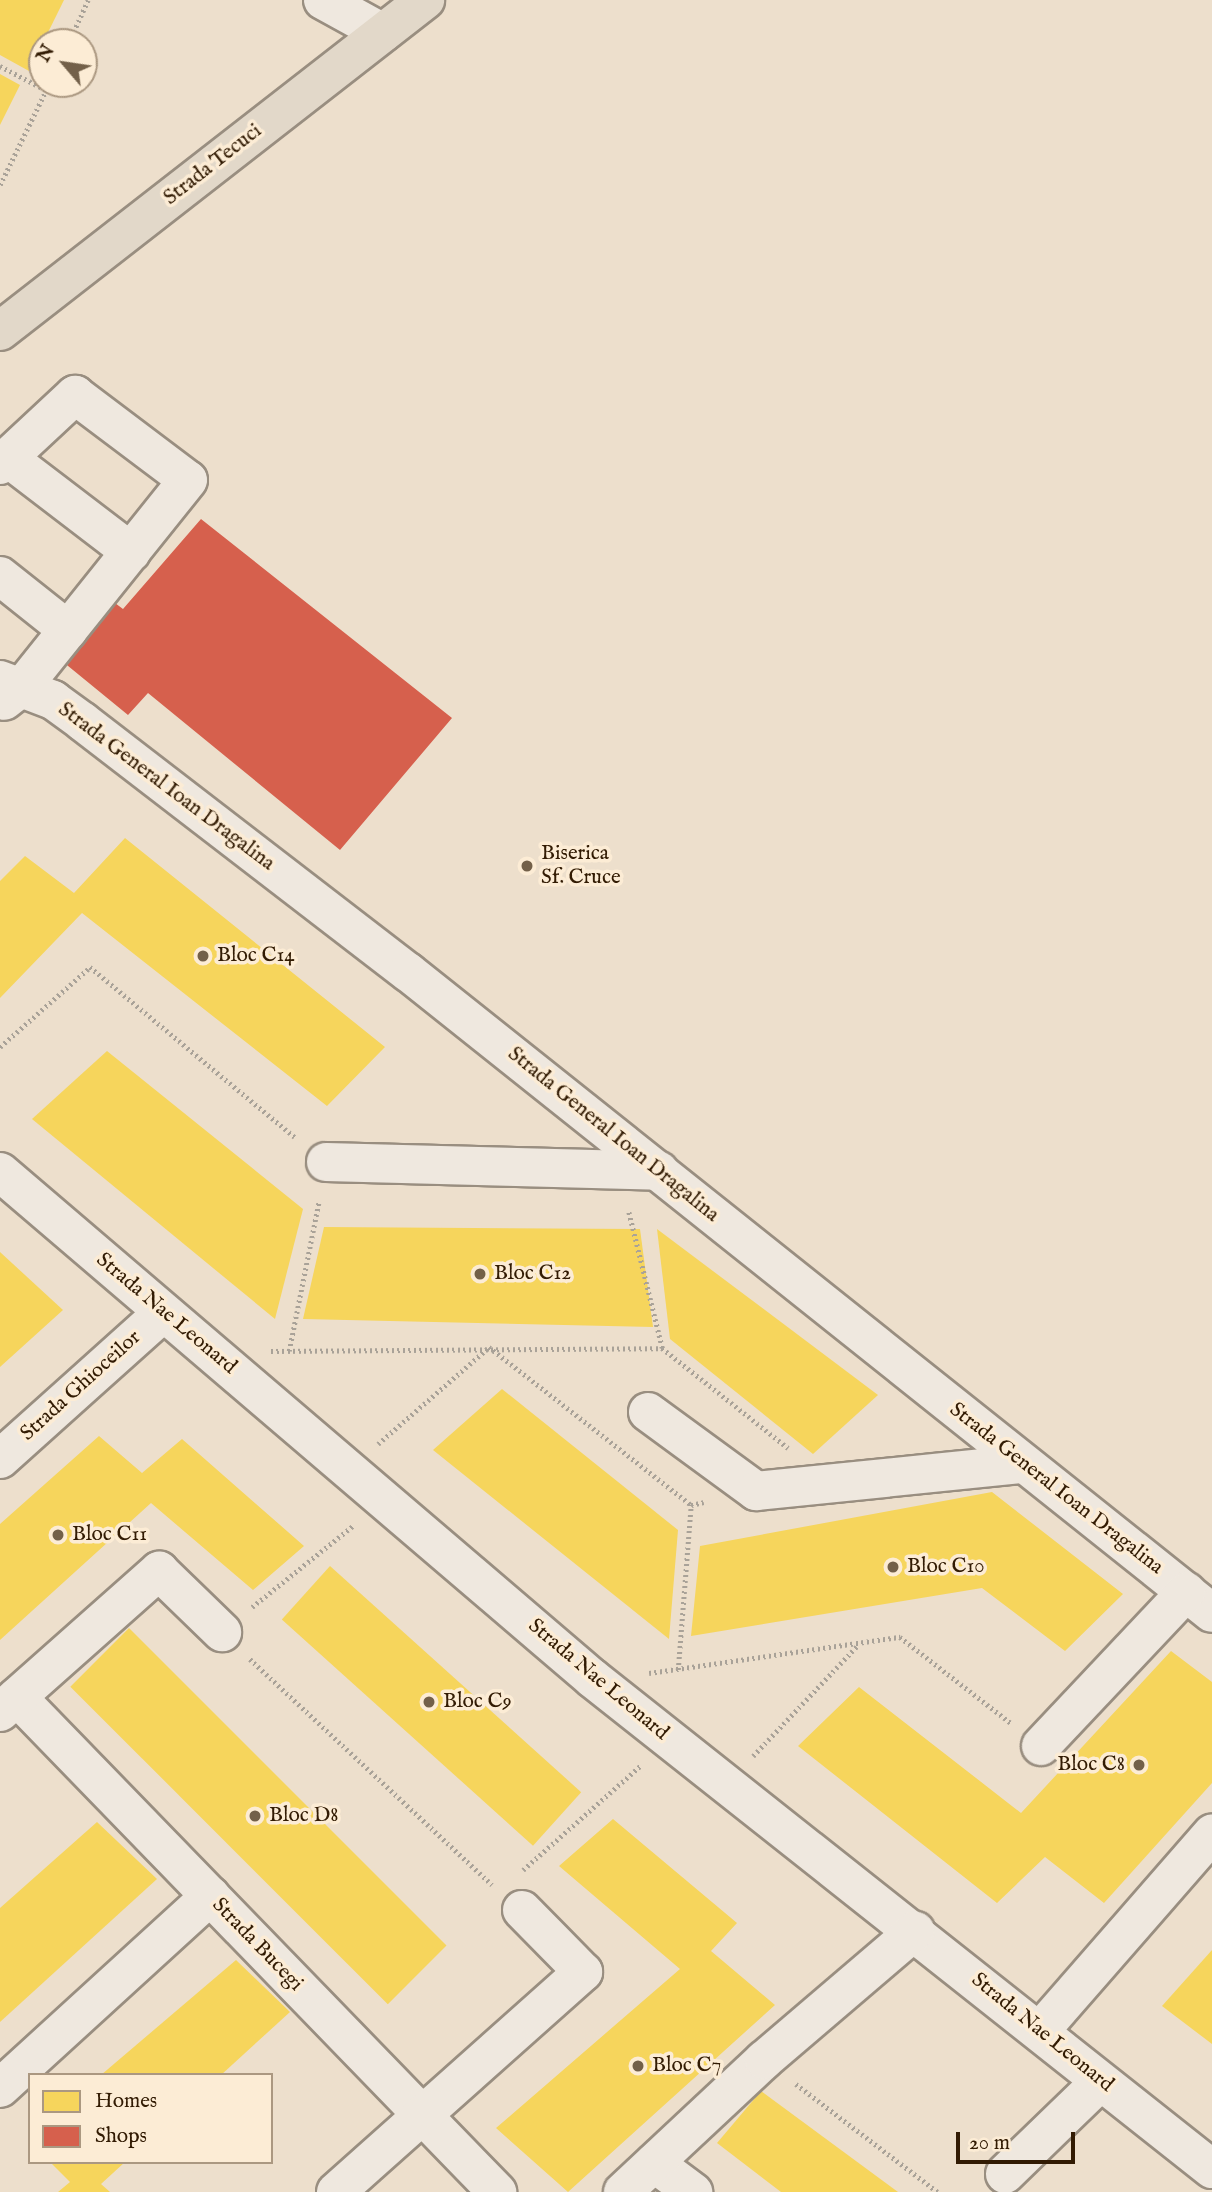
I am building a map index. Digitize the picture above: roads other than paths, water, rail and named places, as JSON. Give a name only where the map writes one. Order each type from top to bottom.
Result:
[{"type":"main road","name":"Strada Tecuci","points":[[0,331],[425,0]]},
{"type":"street","points":[[323,0],[383,33]]},
{"type":"street","points":[[8,690],[68,630],[131,552],[188,480],[75,395],[4,461],[131,552]]},
{"type":"street","points":[[0,576],[68,630]]},
{"type":"street","name":"Strada General Ioan Dragalina","points":[[8,690],[83,722],[659,1171],[1199,1602]]},
{"type":"street","points":[[326,1162],[618,1172],[659,1171]]},
{"type":"street","name":"Strada Nae Leonard","points":[[0,1172],[163,1313],[351,1468],[592,1678],[915,1931],[1100,2082],[1212,2169]]},
{"type":"street","name":"Strada Ghioceilor","points":[[0,1459],[163,1313]]},
{"type":"street","points":[[648,1412],[755,1492],[1023,1464]]},
{"type":"street","points":[[8,1705],[159,1571],[222,1632]]},
{"type":"street","points":[[1041,1746],[1199,1602]]},
{"type":"street","name":"Strada Bucegi","points":[[8,1705],[210,1896],[497,2192]]},
{"type":"street","points":[[1040,2031],[1212,1834]]},
{"type":"street","points":[[0,2088],[210,1896]]},
{"type":"street","points":[[336,2192],[583,1972],[511,1901]]},
{"type":"street","points":[[623,2192],[764,2060],[915,1931]]},
{"type":"street","points":[[1005,2174],[1100,2082]]},
{"type":"street","points":[[654,2163],[692,2192]]},
{"type":"place","name":"Biserica Sf. Cruce","points":[[527,866]]},
{"type":"place","name":"Bloc C14","points":[[203,956]]},
{"type":"place","name":"Bloc C12","points":[[480,1274]]},
{"type":"place","name":"Bloc C11","points":[[58,1535]]},
{"type":"place","name":"Bloc C10","points":[[893,1567]]},
{"type":"place","name":"Bloc C9","points":[[429,1702]]},
{"type":"place","name":"Bloc C8","points":[[1139,1765]]},
{"type":"place","name":"Bloc D8","points":[[255,1816]]},
{"type":"place","name":"Bloc C7","points":[[638,2066]]}]
